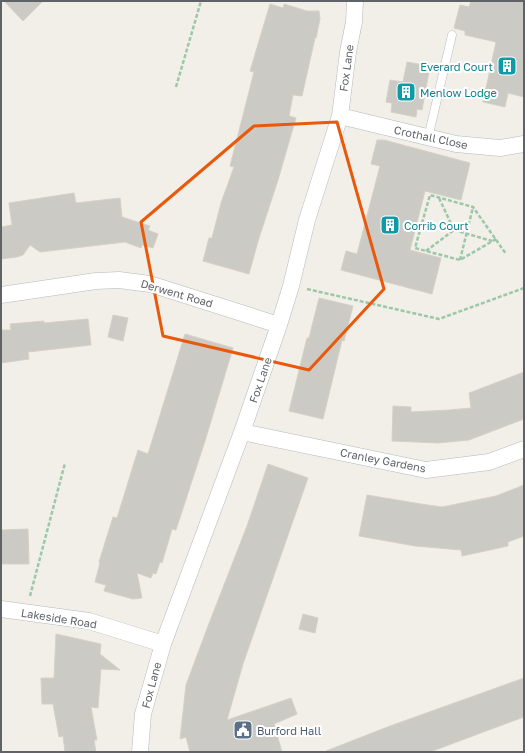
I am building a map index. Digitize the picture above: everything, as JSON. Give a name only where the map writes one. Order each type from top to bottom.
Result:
[{"type":"street","name":"Fox Lane","points":[[140,752],[143,714],[163,644],[242,432],[279,325],[291,286],[307,220],[340,116],[348,52],[354,22],[355,1]]},
{"type":"street","name":"Crothall Close","points":[[340,116],[456,144],[500,148],[524,144]]},
{"type":"street","name":"Derwent Road","points":[[1,295],[96,281],[119,280],[150,284],[279,325]]},
{"type":"street","name":"Cranley Gardens","points":[[242,432],[426,470],[489,462],[524,449]]},
{"type":"street","name":"Lakeside Road","points":[[1,609],[89,621],[163,644]]},
{"type":"lane","points":[[428,138],[452,35]]},
{"type":"path","points":[[176,87],[201,1]]},
{"type":"path","points":[[496,239],[460,260],[415,248],[430,195],[474,207],[496,239],[506,254]]},
{"type":"path","points":[[439,198],[454,230],[492,241]]},
{"type":"path","points":[[460,260],[474,207]]},
{"type":"path","points":[[426,251],[454,230]]},
{"type":"path","points":[[291,286],[439,319],[524,288]]},
{"type":"path","points":[[26,612],[65,463]]},
{"type":"highlighted area","points":[[337,122],[384,289],[309,370],[163,336],[141,222],[254,126]]},
{"type":"building","points":[[4,1],[43,1],[23,21]]},
{"type":"building","name":"Everard Court","points":[[471,1],[524,1],[524,97],[508,93],[505,107],[483,102],[496,42],[465,35],[465,31],[454,28],[460,5],[469,7]]},
{"type":"building","points":[[270,4],[283,8],[284,4],[307,11],[319,11],[320,19],[302,96],[293,95],[289,116],[296,118],[249,274],[203,261],[209,238],[212,238],[221,203],[234,167],[230,166],[254,72],[250,71]]},
{"type":"building","name":"Menlow Lodge","points":[[407,62],[430,66],[422,110],[417,109],[416,117],[391,112],[392,103],[386,102],[390,80],[403,82]]},
{"type":"building","name":"Corrib Court","points":[[377,140],[384,140],[470,163],[461,200],[425,191],[410,250],[441,258],[432,294],[341,270],[346,251],[357,254],[380,166],[371,164]]},
{"type":"building","points":[[74,193],[76,203],[120,198],[122,217],[150,226],[148,230],[158,234],[153,248],[142,245],[141,248],[125,242],[40,252],[30,245],[23,255],[1,259],[1,227],[12,225],[9,203]]},
{"type":"building","points":[[319,298],[353,306],[344,341],[342,340],[323,419],[289,411],[307,338],[309,338]]},
{"type":"building","points":[[113,315],[128,318],[123,341],[108,337]]},
{"type":"building","points":[[88,319],[91,345],[28,352],[29,359],[1,363],[1,330],[11,330],[10,324]]},
{"type":"building","points":[[185,334],[233,348],[176,530],[172,529],[162,563],[160,562],[156,574],[153,573],[151,578],[137,573],[142,598],[133,599],[104,591],[106,585],[95,582],[99,562],[113,517],[117,518],[138,450],[148,454]]},
{"type":"building","points":[[524,372],[524,419],[469,440],[438,443],[392,441],[393,406],[411,407],[411,412],[471,408],[469,393]]},
{"type":"building","points":[[268,464],[308,478],[243,664],[227,720],[291,698],[297,714],[274,724],[282,752],[190,752],[186,737],[180,739],[186,685],[247,526]]},
{"type":"building","points":[[524,485],[524,536],[508,542],[508,546],[462,556],[461,550],[415,546],[359,536],[367,495],[442,507],[496,496]]},
{"type":"building","points":[[28,529],[29,564],[1,564],[1,530]]},
{"type":"building","points":[[303,614],[318,618],[315,633],[299,629]]},
{"type":"building","points":[[56,634],[101,644],[100,654],[120,670],[101,669],[98,708],[91,707],[97,740],[94,740],[96,752],[65,752],[63,736],[59,737],[53,704],[42,704],[41,678],[54,678]]},
{"type":"building","points":[[524,678],[524,717],[430,752],[326,752],[390,726]]},
{"type":"place","name":"Everard Court","points":[[507,66]]},
{"type":"place","name":"Menlow Lodge","points":[[406,92]]},
{"type":"place","name":"Corrib Court","points":[[390,225]]},
{"type":"place","name":"Burford Hall","points":[[243,730]]}]
